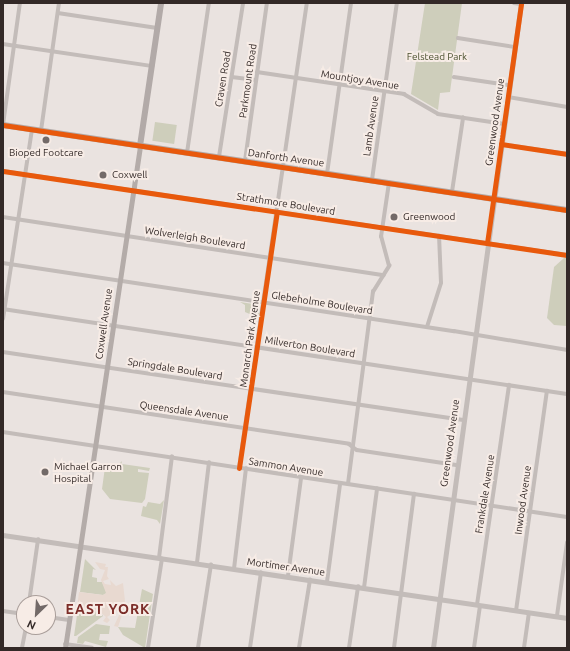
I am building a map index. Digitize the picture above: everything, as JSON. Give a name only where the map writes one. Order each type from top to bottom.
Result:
[{"type":"main road","name":"Coxwell Avenue","points":[[65,646],[121,281],[161,3]]},
{"type":"main road","name":"Danforth Avenue","points":[[3,125],[567,210]]},
{"type":"street","points":[[3,125],[20,3]]},
{"type":"street","points":[[41,131],[60,3]]},
{"type":"street","points":[[187,153],[209,3]]},
{"type":"street","name":"Craven Road","points":[[219,157],[243,3]]},
{"type":"street","name":"Parkmount Road","points":[[245,161],[267,3]]},
{"type":"street","name":"Monarch Park Avenue","points":[[239,468],[252,389],[307,3]]},
{"type":"street","points":[[327,174],[351,3]]},
{"type":"street","name":"Lamb Avenue","points":[[372,180],[397,3]]},
{"type":"street","points":[[514,3],[521,4]]},
{"type":"street","name":"Greenwood Avenue","points":[[433,648],[456,465],[521,4]]},
{"type":"street","points":[[58,13],[157,28]]},
{"type":"street","points":[[458,38],[515,47]]},
{"type":"street","points":[[3,44],[152,66]]},
{"type":"street","name":"Mountjoy Avenue","points":[[257,72],[406,95],[438,114],[504,124]]},
{"type":"street","points":[[232,77],[256,80]]},
{"type":"street","points":[[454,77],[509,85]]},
{"type":"street","points":[[508,97],[567,106]]},
{"type":"street","points":[[452,192],[462,118]]},
{"type":"street","points":[[3,319],[32,130]]},
{"type":"street","points":[[501,144],[567,154]]},
{"type":"street","name":"Strathmore Boulevard","points":[[3,171],[567,255]]},
{"type":"street","points":[[348,484],[360,405],[369,318],[375,286],[384,275],[390,262],[381,240],[389,183]]},
{"type":"street","name":"Wolverleigh Boulevard","points":[[3,217],[384,275]]},
{"type":"street","points":[[427,326],[441,283],[439,236]]},
{"type":"street","name":"Glebeholme Boulevard","points":[[3,263],[427,326],[567,350]]},
{"type":"street","name":"Milverton Boulevard","points":[[4,309],[567,394]]},
{"type":"street","name":"Springdale Boulevard","points":[[3,352],[463,420]]},
{"type":"street","name":"Frankdale Avenue","points":[[474,648],[478,605],[509,385]]},
{"type":"street","name":"Inwood Avenue","points":[[516,611],[547,391]]},
{"type":"street","name":"Queensdale Avenue","points":[[3,392],[349,444],[357,450],[456,465]]},
{"type":"street","name":"Sammon Avenue","points":[[3,432],[567,517]]},
{"type":"street","points":[[148,648],[172,457]]},
{"type":"street","points":[[197,563],[209,463]]},
{"type":"street","points":[[234,569],[246,469]]},
{"type":"street","points":[[288,576],[301,478]]},
{"type":"street","points":[[327,582],[340,484]]},
{"type":"street","points":[[349,648],[361,587],[377,489]]},
{"type":"street","points":[[394,648],[414,494]]},
{"type":"street","name":"Mortimer Avenue","points":[[3,535],[567,618]]},
{"type":"street","points":[[30,595],[38,540]]},
{"type":"street","points":[[557,616],[567,543]]},
{"type":"street","points":[[198,648],[211,565]]},
{"type":"street","points":[[250,648],[261,573]]},
{"type":"street","points":[[299,648],[310,580]]},
{"type":"street","points":[[3,611],[16,613]]},
{"type":"street","points":[[524,648],[529,613]]},
{"type":"street","points":[[56,618],[69,620]]},
{"type":"street","points":[[22,648],[24,635]]},
{"type":"street","points":[[65,646],[92,648]]},
{"type":"green space","name":"Felstead Park","points":[[425,3],[462,3],[450,92],[440,93],[438,110],[411,94]]},
{"type":"green space","points":[[155,122],[177,125],[174,144],[152,141]]},
{"type":"green space","points":[[564,258],[567,258],[567,326],[554,325],[547,318],[554,267]]},
{"type":"green space","points":[[240,302],[260,305],[259,318],[245,312],[245,305]]},
{"type":"green space","points":[[122,461],[121,467],[122,464],[150,468],[149,471],[138,469],[138,472],[149,473],[145,499],[142,503],[110,499],[102,489],[105,467],[117,466]]},
{"type":"green space","points":[[164,500],[160,524],[157,520],[141,516],[143,506],[146,507],[148,502],[160,504]]},
{"type":"green space","points":[[85,559],[96,570],[93,569],[92,577],[97,578],[97,582],[102,582],[107,593],[103,595],[80,592]]},
{"type":"green space","points":[[142,589],[153,594],[145,648],[123,635],[118,627],[135,628]]},
{"type":"green space","points":[[78,608],[100,612],[103,616],[74,636]]},
{"type":"green space","points":[[96,624],[110,626],[109,634],[100,634],[99,640],[108,641],[106,647],[85,641],[83,644],[77,643],[78,637]]},
{"type":"shaded area","points":[[95,562],[106,564],[105,567],[108,567],[107,576],[109,579],[103,581],[105,584],[111,585],[110,580],[116,586],[123,583],[125,601],[121,608],[124,609],[118,627],[114,626],[120,613],[116,611],[107,617],[110,620],[107,623],[103,621],[106,617],[100,612],[77,608],[79,592],[103,595],[106,593],[101,580],[105,570],[100,569]]},
{"type":"cycle path","points":[[487,243],[521,3]]},
{"type":"cycle path","points":[[3,125],[567,210]]},
{"type":"cycle path","points":[[501,144],[567,154]]},
{"type":"cycle path","points":[[3,171],[567,255]]},
{"type":"cycle path","points":[[239,468],[277,212]]},
{"type":"place","name":"Bioped Footcare","points":[[46,140]]},
{"type":"place","name":"Coxwell","points":[[103,175]]},
{"type":"place","name":"Greenwood","points":[[394,217]]},
{"type":"place","name":"Michael Garron Hospital","points":[[45,472]]},
{"type":"district","name":"EAST YORK","points":[[108,609]]}]
